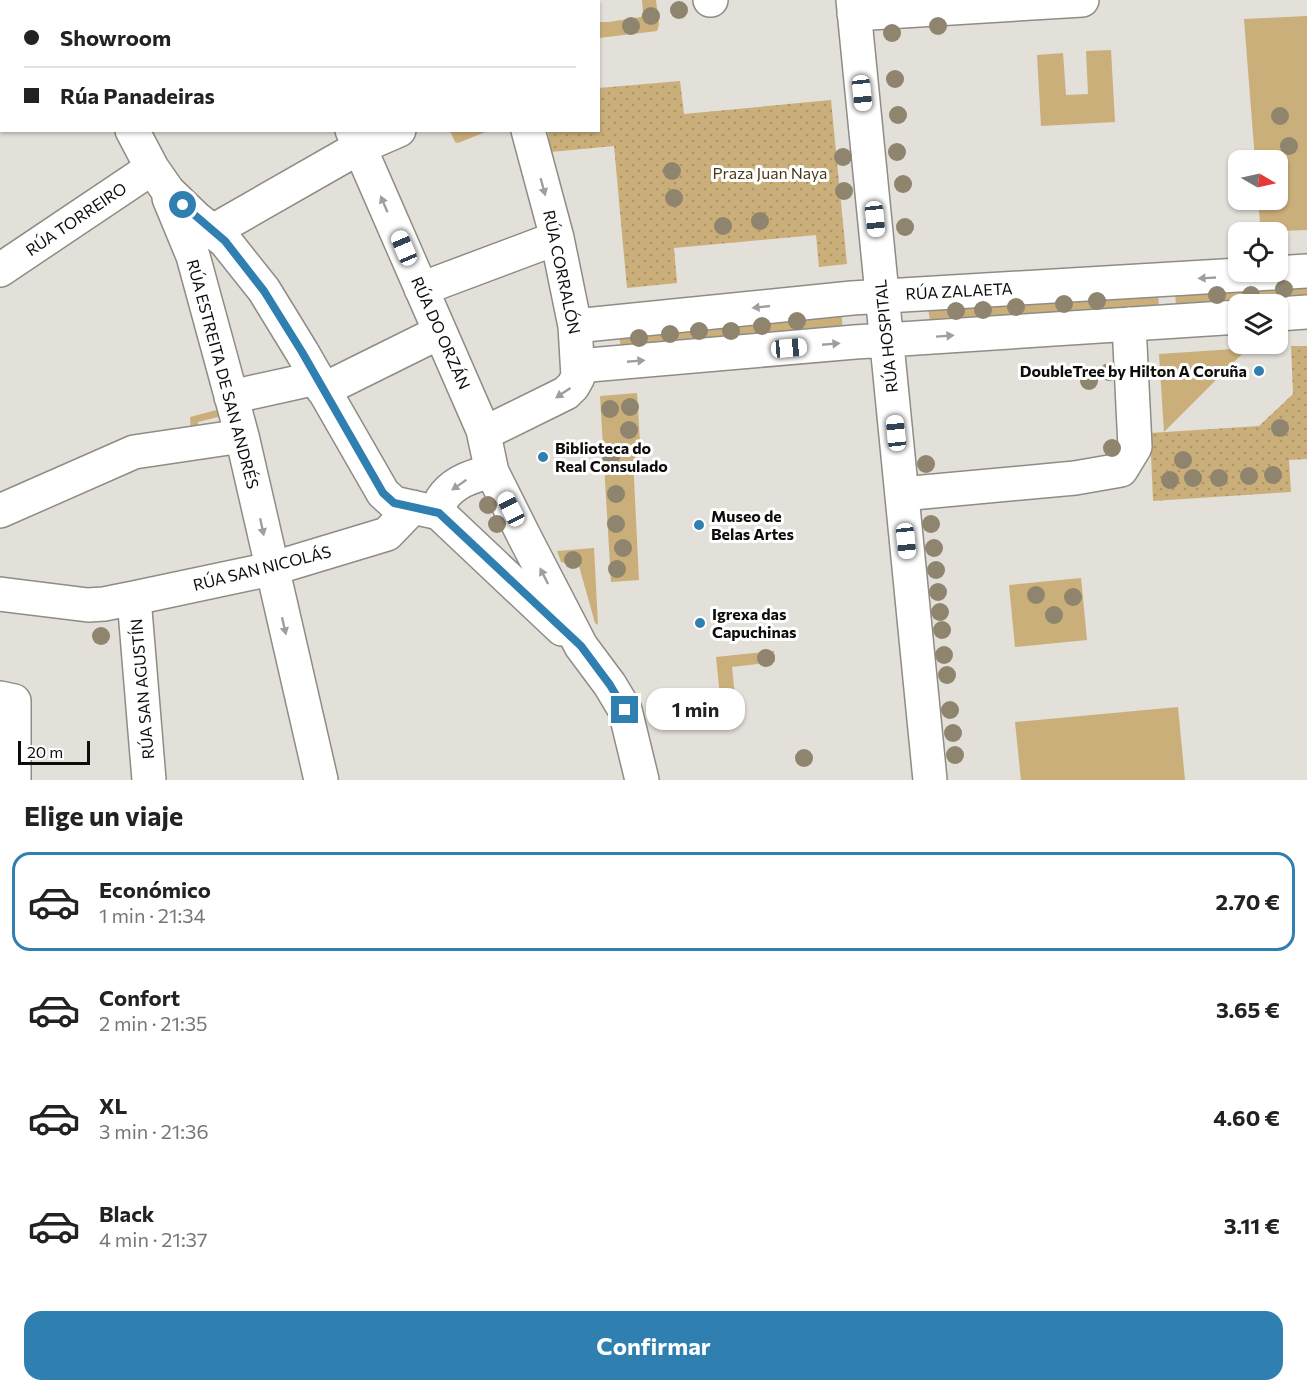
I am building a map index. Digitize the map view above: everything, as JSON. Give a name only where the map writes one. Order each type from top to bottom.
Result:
[{"type":"street","points":[[853,7],[1082,0]]},
{"type":"street","name":"RÚA HOSPITAL","points":[[853,7],[930,780]]},
{"type":"street","points":[[213,231],[356,139],[389,132]]},
{"type":"street","name":"RÚA CORRALÓN","points":[[483,430],[497,427],[566,393],[578,377],[575,326],[557,238],[529,132]]},
{"type":"street","name":"RÚA DO ORZÁN","points":[[356,139],[483,430],[492,472],[581,646]]},
{"type":"street","points":[[147,151],[197,219],[225,241],[264,291],[383,493],[394,503],[426,510],[481,551],[581,646],[610,685],[642,739],[642,780]]},
{"type":"street","name":"RÚA TORREIRO","points":[[0,270],[147,151]]},
{"type":"street","name":"RÚA ESTREITA DE SAN ANDRÉS","points":[[147,151],[193,256],[242,436],[321,780]]},
{"type":"street","points":[[421,289],[557,238]]},
{"type":"street","name":"RÚA ZALAETA","points":[[575,326],[882,296],[1307,271]]},
{"type":"street","points":[[1288,313],[1307,312]]},
{"type":"street","points":[[578,366],[887,340],[1228,318]]},
{"type":"street","points":[[902,494],[1075,478],[1121,470],[1135,447],[1129,324]]},
{"type":"street","points":[[231,397],[320,384],[440,332]]},
{"type":"street","points":[[0,511],[134,452],[242,436]]},
{"type":"street","name":"RÚA SAN NICOLÁS","points":[[0,594],[104,604],[271,569],[387,534],[442,500],[458,484],[477,475],[492,472]]},
{"type":"street","points":[[481,551],[495,553],[511,547],[519,535],[520,528]]},
{"type":"street","name":"RÚA SAN AGUSTÍN","points":[[134,598],[149,780]]},
{"type":"street","points":[[7,699],[14,780]]},
{"type":"green space","points":[[642,0],[656,0],[659,25],[657,31],[600,38],[600,22],[641,17]]},
{"type":"green space","points":[[1307,16],[1307,230],[1288,231],[1288,222],[1260,222],[1259,210],[1288,210],[1288,150],[1254,150],[1244,19]]},
{"type":"green space","points":[[1111,50],[1115,122],[1041,126],[1037,55],[1063,53],[1066,95],[1088,94],[1086,51]]},
{"type":"green space","name":"Praza Juan Naya","points":[[680,81],[684,114],[831,100],[847,264],[819,267],[816,235],[674,248],[677,283],[627,288],[614,146],[551,152],[548,132],[600,132],[600,88]]},
{"type":"green space","points":[[450,132],[486,132],[458,143],[455,142]]},
{"type":"green space","points":[[1307,282],[1307,297],[1288,298],[1288,294],[1228,294],[1228,302],[1176,306],[1175,291]]},
{"type":"green space","points":[[1158,291],[1159,307],[930,321],[928,307]]},
{"type":"green space","points":[[841,310],[843,330],[621,351],[619,332]]},
{"type":"green space","points":[[1291,346],[1307,346],[1307,459],[1289,460],[1291,492],[1153,501],[1150,433],[1259,426],[1293,394]]},
{"type":"green space","points":[[1228,349],[1228,354],[1242,354],[1164,432],[1159,354]]},
{"type":"green space","points":[[637,393],[641,458],[633,459],[639,580],[611,582],[600,396]]},
{"type":"green space","points":[[220,409],[222,416],[198,422],[198,433],[191,434],[190,417]]},
{"type":"green space","points":[[594,548],[598,625],[595,623],[579,566],[561,562],[557,551]]},
{"type":"green space","points":[[1081,578],[1087,640],[1015,647],[1009,585]]},
{"type":"green space","points":[[774,651],[775,662],[732,667],[737,715],[722,716],[716,657]]},
{"type":"green space","points":[[1178,707],[1185,780],[1021,780],[1015,722]]},
{"type":"place","name":"DoubleTree by Hilton A Coruña","points":[[1259,371]]},
{"type":"place","name":"Biblioteca do Real Consulado","points":[[543,457]]},
{"type":"place","name":"Museo de Belas Artes","points":[[699,525]]},
{"type":"place","name":"Igrexa das Capuchinas","points":[[700,623]]},
{"type":"route","points":[[183,205],[225,241],[264,291],[383,493],[394,503],[439,513],[581,646],[610,685],[625,710]]}]
